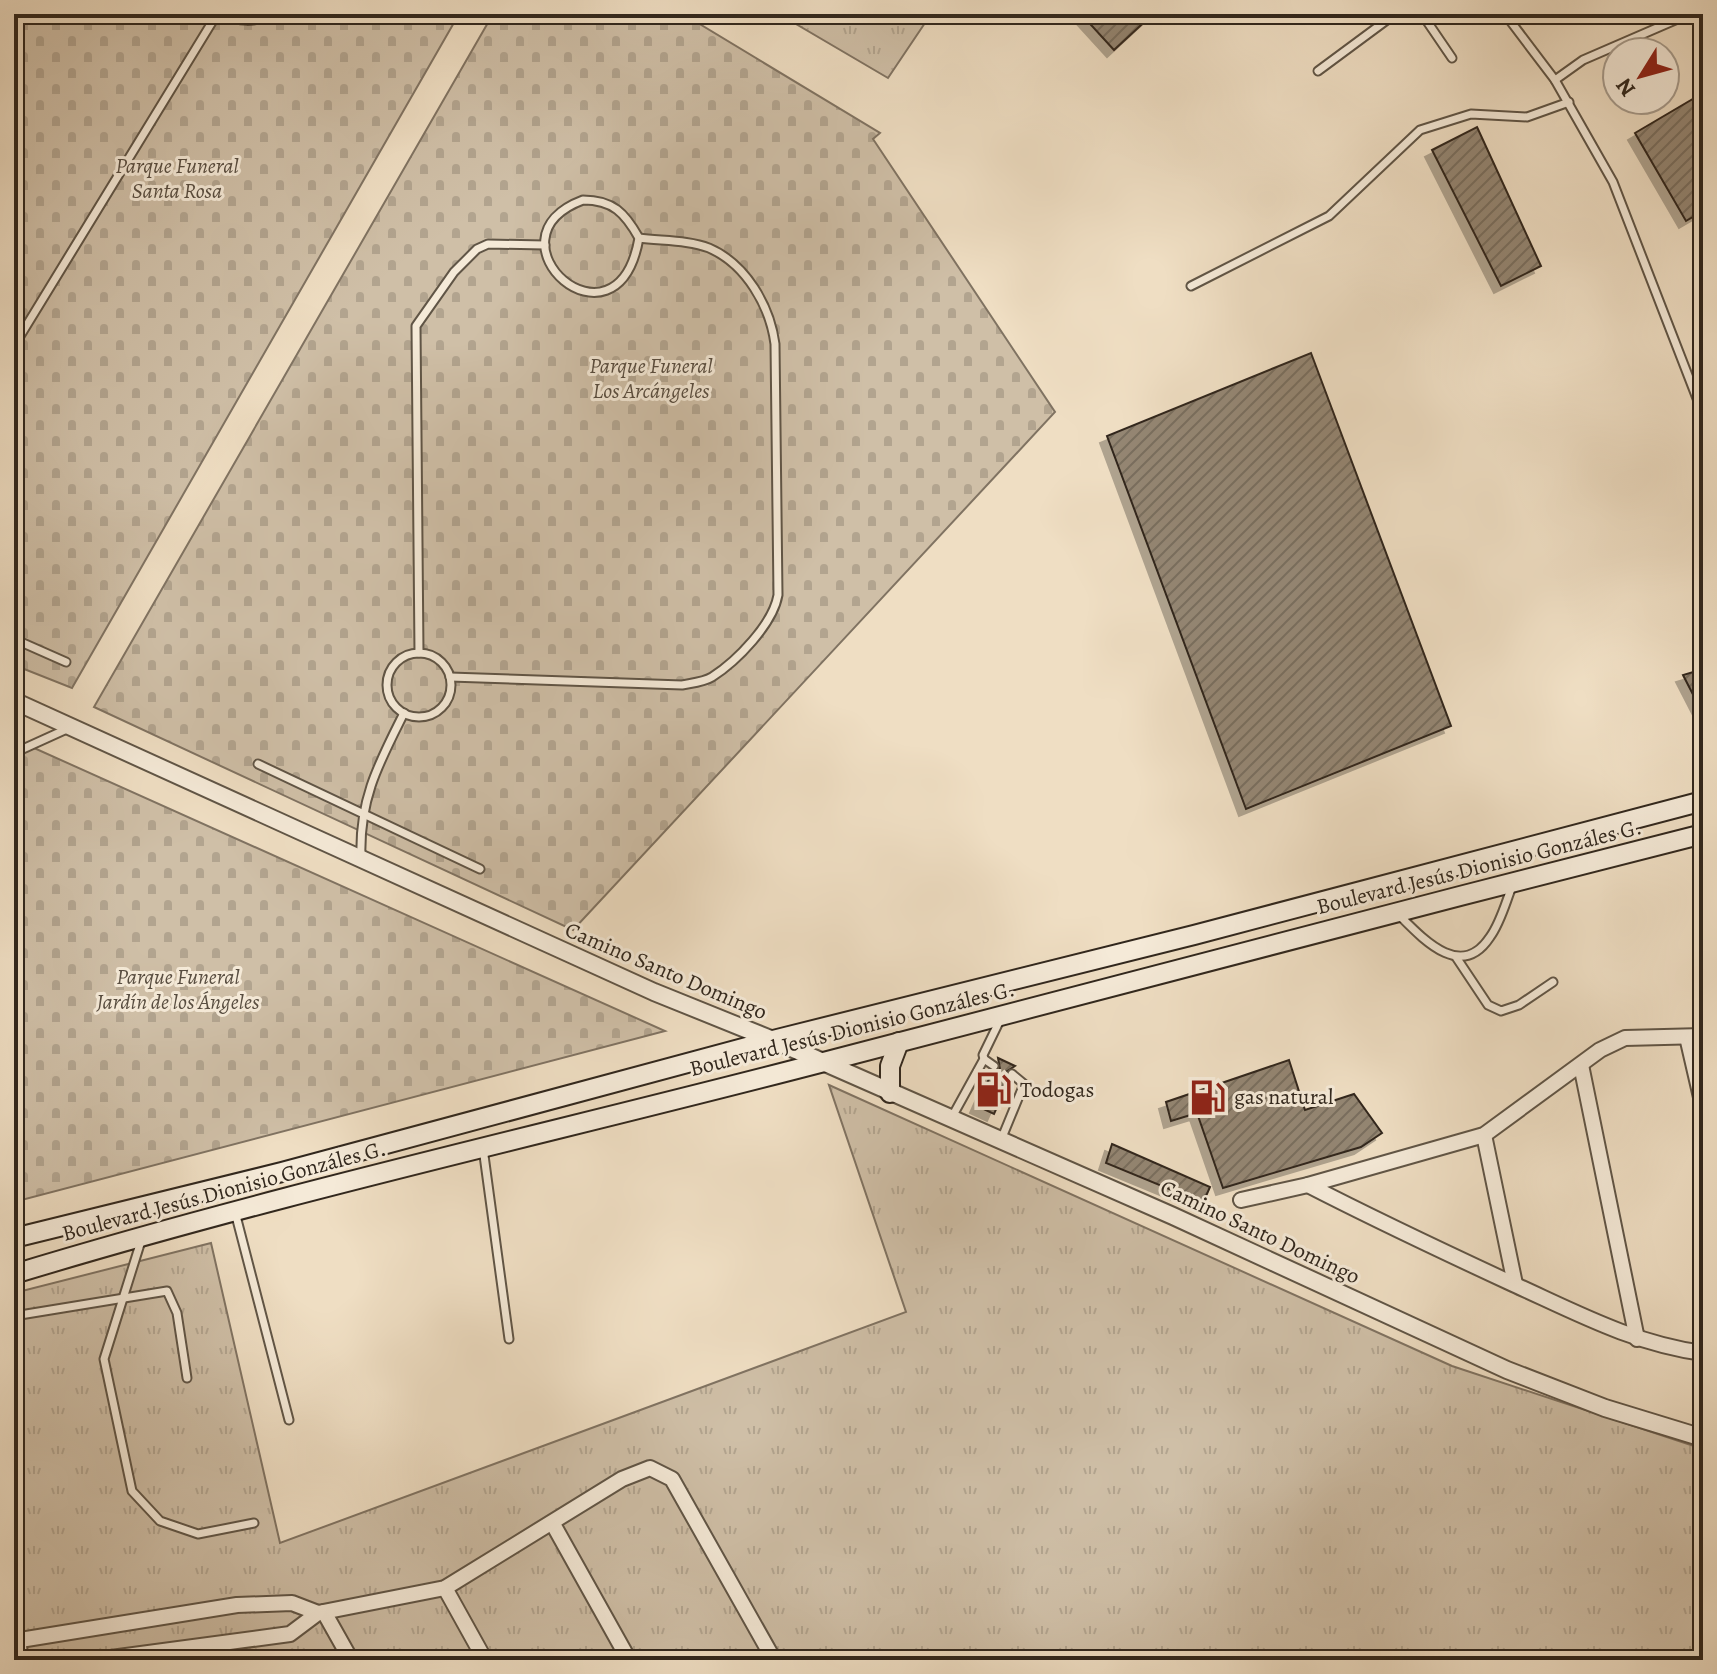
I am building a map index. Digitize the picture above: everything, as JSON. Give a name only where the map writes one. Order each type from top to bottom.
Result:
[{"type":"main road","name":"Boulevard Jesús Dionisio Gonzáles G.","points":[[14,1238],[282,1172],[773,1040],[1194,935],[1703,801]]},
{"type":"main road","name":"Boulevard Jesús Dionisio Gonzáles G.","points":[[14,1274],[143,1235],[483,1146],[821,1063],[1703,834]]},
{"type":"main road","points":[[890,1093],[890,1066],[899,1042]]},
{"type":"street","name":"Camino Santo Domingo","points":[[14,701],[654,992],[773,1040],[1001,1140],[1288,1267],[1536,1382],[1605,1408],[1703,1438]]},
{"type":"street","points":[[1241,1200],[1308,1185],[1484,1135],[1600,1050],[1625,1038],[1703,1036]]},
{"type":"street","points":[[1687,1037],[1703,1106]]},
{"type":"street","points":[[1581,1065],[1637,1339]]},
{"type":"street","points":[[1484,1135],[1515,1284]]},
{"type":"street","points":[[1308,1185],[1422,1242],[1637,1339],[1703,1353]]},
{"type":"street","points":[[96,1660],[290,1634],[321,1612],[445,1588],[622,1479],[650,1468],[672,1479],[774,1660]]},
{"type":"street","points":[[553,1524],[629,1660]]},
{"type":"street","points":[[445,1588],[485,1660]]},
{"type":"street","points":[[21,1660],[16,1640],[237,1605],[292,1603],[321,1612],[351,1660]]},
{"type":"lane","points":[[14,346],[218,14],[235,20],[254,21],[274,14]]},
{"type":"lane","points":[[1318,71],[1395,14]]},
{"type":"lane","points":[[1422,14],[1452,58]]},
{"type":"lane","points":[[1505,14],[1555,80],[1613,182],[1703,414]]},
{"type":"lane","points":[[1555,80],[1583,60],[1680,18]]},
{"type":"lane","points":[[1191,286],[1329,216],[1420,130],[1471,114],[1527,117],[1569,102]]},
{"type":"lane","points":[[583,200],[599,200],[614,205],[626,215],[639,238],[636,259],[629,272],[619,283],[606,290],[592,292],[577,290],[554,273],[545,245],[548,229],[556,216],[568,206],[583,200]]},
{"type":"lane","points":[[450,677],[696,683],[710,679],[725,666],[772,615],[778,595],[775,344],[768,311],[737,268],[711,249],[639,238]]},
{"type":"lane","points":[[419,653],[416,326],[454,272],[477,249],[488,244],[545,245]]},
{"type":"lane","points":[[14,639],[66,662]]},
{"type":"lane","points":[[419,653],[438,659],[450,677],[449,697],[443,706],[425,716],[404,713],[390,698],[389,677],[399,660],[419,653]]},
{"type":"lane","points":[[361,860],[363,811],[375,771],[404,713]]},
{"type":"lane","points":[[14,753],[69,728]]},
{"type":"lane","points":[[258,764],[363,811],[480,869]]},
{"type":"lane","points":[[1456,957],[1471,954],[1487,941],[1514,882]]},
{"type":"lane","points":[[1397,913],[1430,943],[1456,957],[1488,1005],[1501,1011],[1519,1005],[1553,982]]},
{"type":"lane","points":[[951,1119],[984,1059],[984,1051],[1003,1015]]},
{"type":"lane","points":[[984,1059],[994,1066]]},
{"type":"lane","points":[[1001,1140],[1024,1084],[1012,1074]]},
{"type":"lane","points":[[483,1146],[509,1339]]},
{"type":"lane","points":[[235,1212],[289,1420]]},
{"type":"lane","points":[[143,1235],[104,1359],[132,1491],[160,1521],[198,1534],[254,1523]]},
{"type":"lane","points":[[14,1316],[167,1291],[177,1313],[187,1378]]},
{"type":"green space","name":"Parque Funeral Santa Rosa","points":[[25,14],[459,14],[72,688],[14,665],[14,34]]},
{"type":"green space","name":"Parque Funeral Los Arcángeles","points":[[493,14],[683,14],[880,133],[873,139],[1055,412],[573,930],[94,707]]},
{"type":"green space","points":[[779,14],[931,14],[888,78]]},
{"type":"green space","name":"Parque Funeral Jardín de los Ángeles","points":[[14,739],[665,1031],[14,1202]]},
{"type":"green space","points":[[829,1085],[1452,1366],[1703,1449],[1703,1660],[14,1660],[14,1293],[211,1243],[280,1543],[906,1312]]},
{"type":"building","points":[[1081,14],[1153,14],[1114,50]]},
{"type":"building","points":[[1703,93],[1703,211],[1686,221],[1635,133],[1664,116],[1681,116],[1681,106]]},
{"type":"building","points":[[1477,127],[1541,266],[1501,286],[1432,150]]},
{"type":"building","points":[[1311,353],[1451,726],[1246,809],[1107,436]]},
{"type":"building","points":[[1703,669],[1703,714],[1683,675]]},
{"type":"building","name":"Todogas","points":[[998,1058],[1015,1066],[1006,1072],[1009,1080],[994,1114],[977,1106],[992,1072],[1000,1069]]},
{"type":"building","points":[[1289,1060],[1305,1110],[1354,1094],[1382,1133],[1361,1147],[1223,1188],[1197,1113],[1171,1121],[1166,1102]]},
{"type":"building","points":[[1112,1144],[1210,1187],[1203,1203],[1106,1163]]},
{"type":"place","name":"Todogas","points":[[994,1090]]},
{"type":"place","name":"gas natural","points":[[1208,1097]]}]
